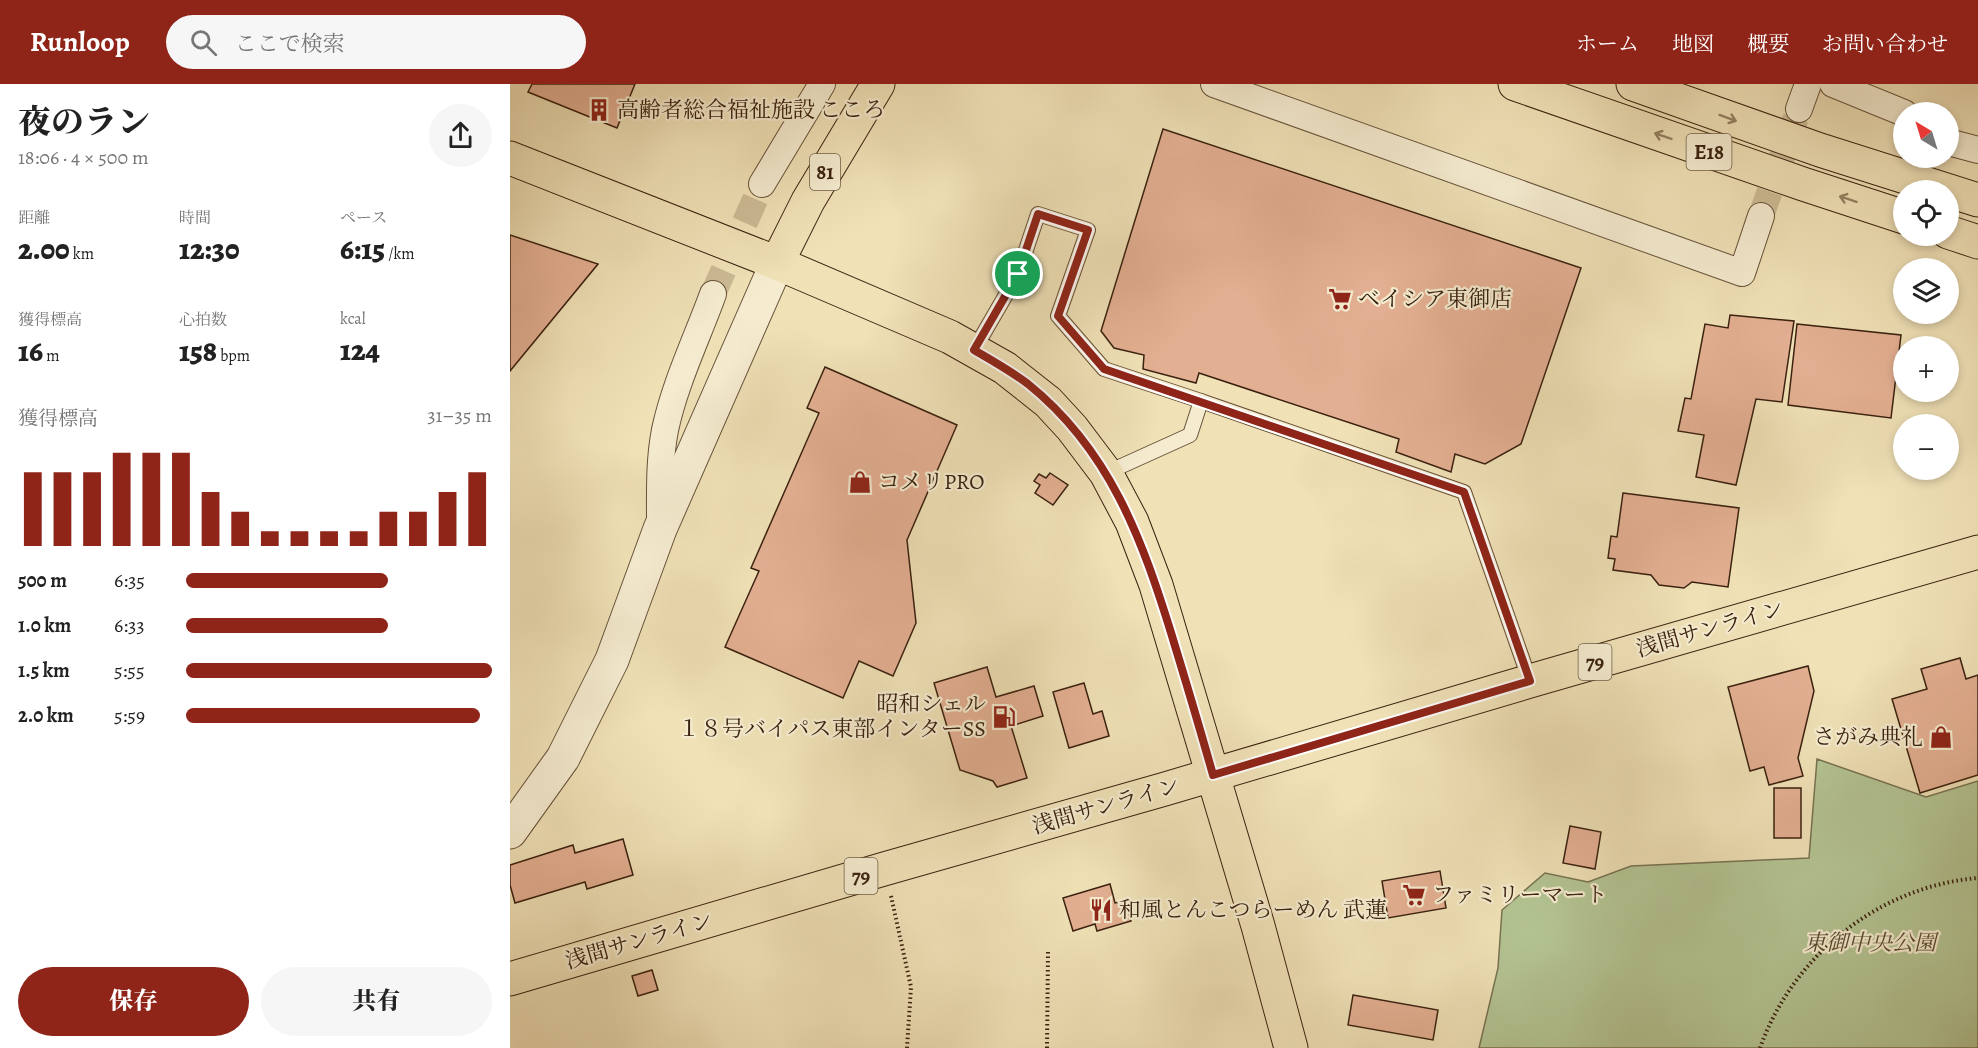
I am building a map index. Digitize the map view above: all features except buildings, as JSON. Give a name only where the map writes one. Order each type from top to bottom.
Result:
[{"type":"main road","name":"81","points":[[777,263],[808,201],[878,84]]},
{"type":"main road","name":"E18","points":[[1515,84],[1893,213]]},
{"type":"main road","name":"E18","points":[[1633,84],[1820,150],[1978,200]]},
{"type":"main road","points":[[510,158],[777,263],[909,318],[1005,368],[1048,402],[1072,428],[1106,473],[1132,522],[1156,585],[1292,1048]]},
{"type":"main road","points":[[1959,236],[1978,242]]},
{"type":"main road","name":"浅間サンライン","points":[[510,979],[1978,552]]},
{"type":"street","points":[[762,184],[822,84]]},
{"type":"street","points":[[1214,84],[1742,273],[1761,216]]},
{"type":"street","points":[[1799,109],[1808,84]]},
{"type":"street","points":[[1833,84],[1893,109]]},
{"type":"street","points":[[1959,145],[1978,150]]},
{"type":"street","points":[[510,832],[563,758],[612,660],[660,529],[777,263]]},
{"type":"street","points":[[660,529],[660,465],[665,430],[673,401],[714,294]]},
{"type":"lane","points":[[974,350],[1018,274],[1038,214],[1088,230],[1058,316],[1104,369],[1464,492],[1530,681]]},
{"type":"lane","points":[[1106,473],[1190,435],[1201,401]]},
{"type":"path","points":[[884,869],[898,922],[911,987],[907,1048]]},
{"type":"path","points":[[1760,1048],[1767,1028],[1787,992],[1811,962],[1848,928],[1881,906],[1921,889],[1958,880],[1978,878]]},
{"type":"path","points":[[1047,1048],[1048,952]]},
{"type":"green space","name":"東御中央公園","points":[[1817,759],[1926,797],[1978,781],[1978,1048],[1479,1048],[1498,968],[1502,910],[1545,873],[1588,882],[1631,866],[1809,858]]},
{"type":"tunnel","points":[[1761,216],[1799,109]]},
{"type":"tunnel","points":[[713,294],[762,184]]},
{"type":"place","name":"高齢者総合福祉施設 こころ","points":[[599,110]]},
{"type":"place","name":"ベイシア東御店","points":[[1340,299]]},
{"type":"place","name":"コメリPRO","points":[[860,482]]},
{"type":"place","name":"昭和シェル １８号バイパス東部インターSS","points":[[1004,717]]},
{"type":"place","name":"さがみ典礼","points":[[1941,737]]},
{"type":"place","name":"ファミリーマート","points":[[1414,895]]},
{"type":"place","name":"和風とんこつらーめん 武蓮","points":[[1101,910]]},
{"type":"route","points":[[1038,214],[1088,230],[1058,316],[1104,369],[1464,492],[1530,681],[1213,775],[1156,585],[1120,496],[1092,453],[1048,402],[1028,384],[974,350],[1018,274],[1038,214]]}]
